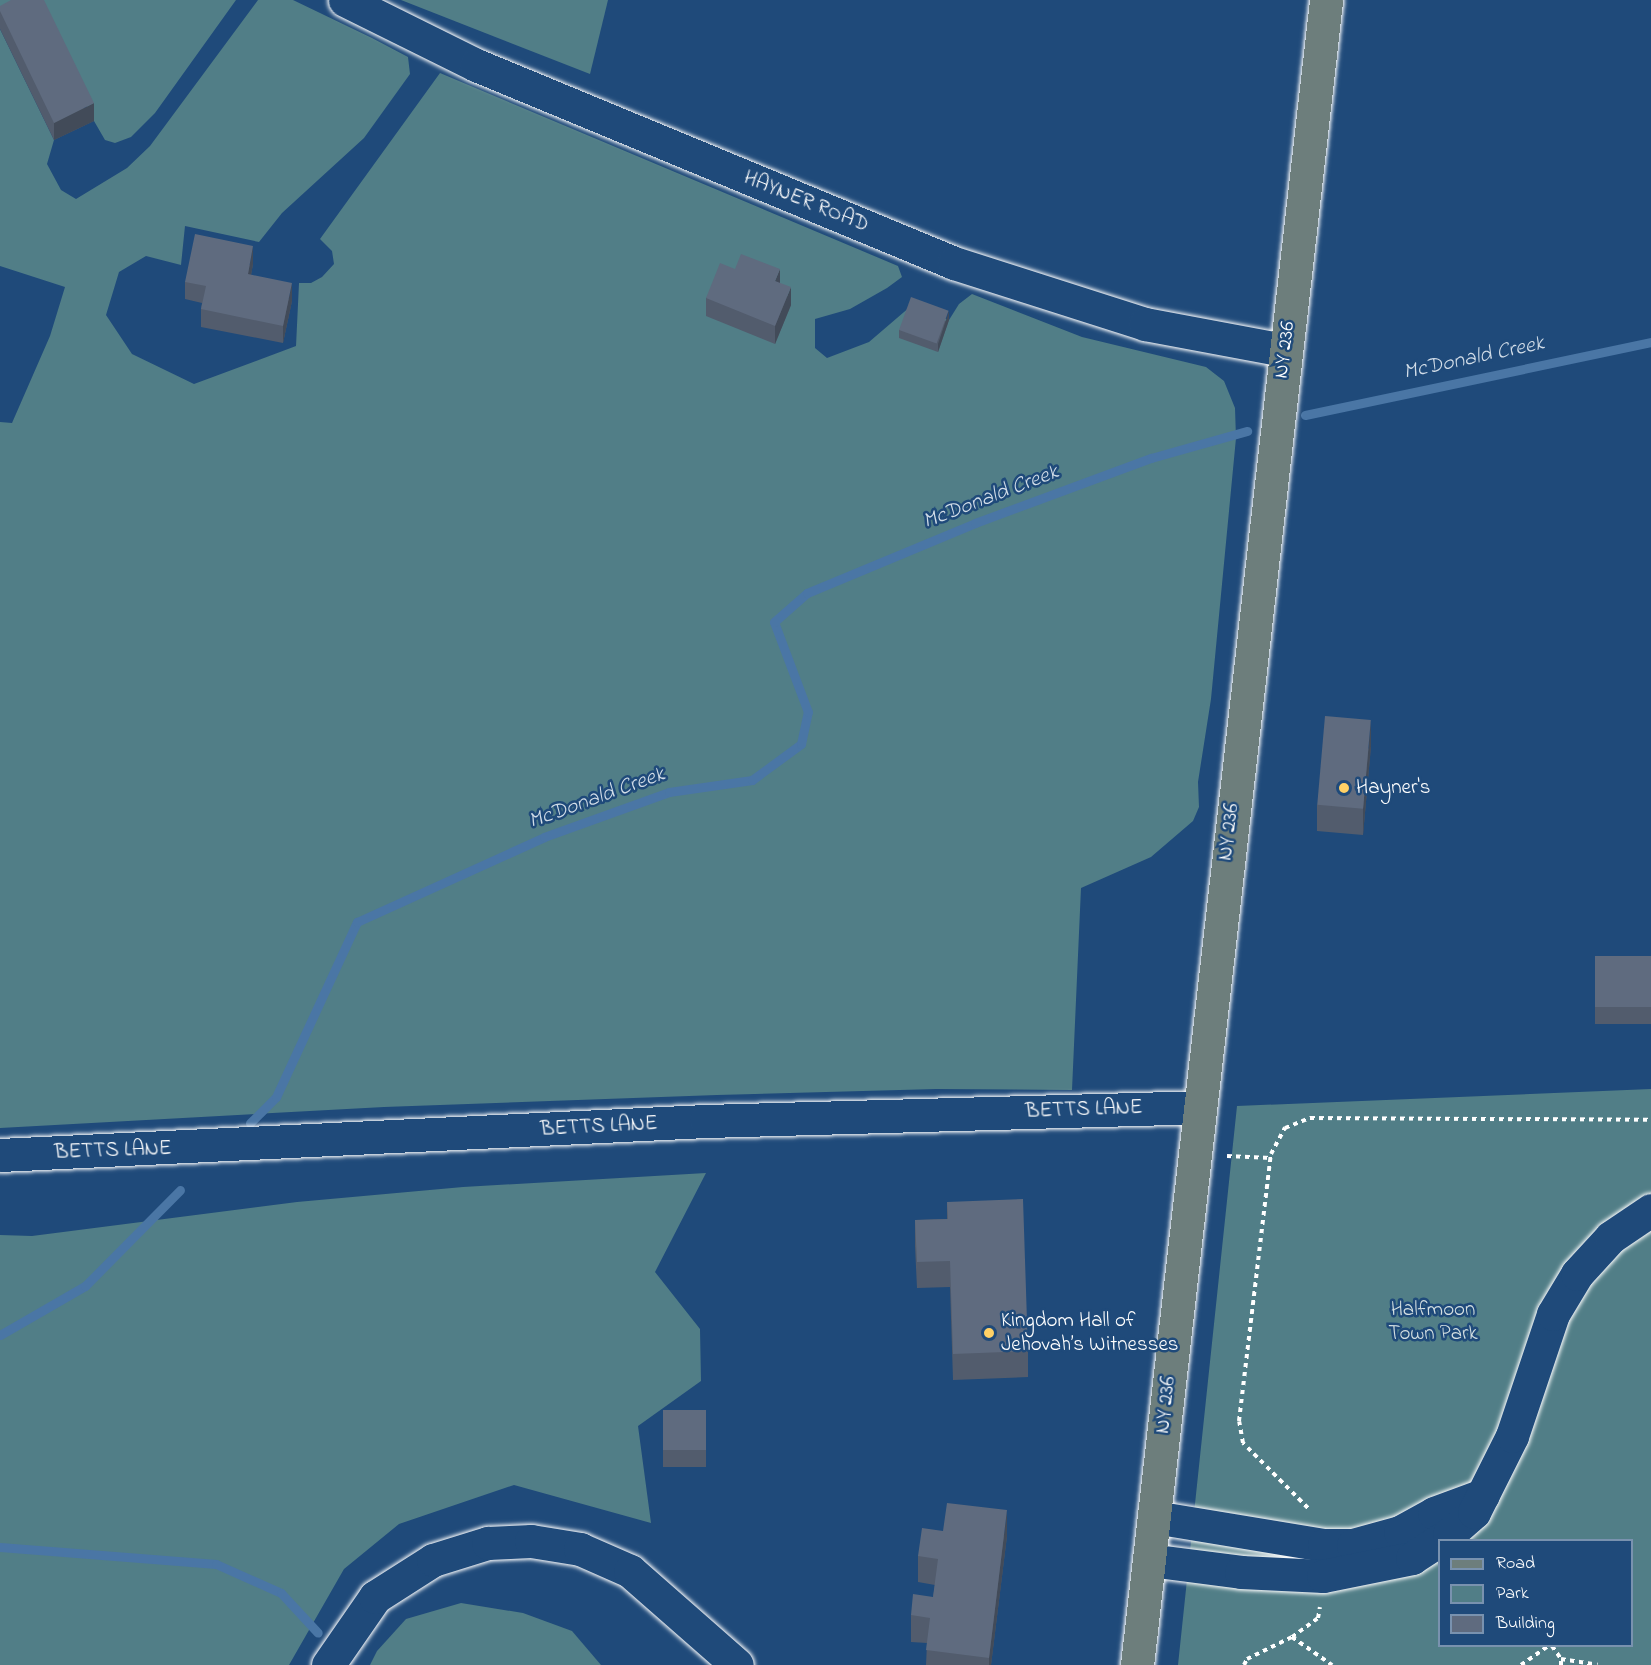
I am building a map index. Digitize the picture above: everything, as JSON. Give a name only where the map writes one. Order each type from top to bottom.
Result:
[{"type":"main road","name":"NY 236","points":[[1137,1665],[1197,1154],[1197,1107],[1326,0]]},
{"type":"street","name":"HAYNER ROAD","points":[[345,0],[476,65],[954,263],[1145,324],[1284,350]]},
{"type":"street","name":"BETTS LANE","points":[[0,1155],[706,1121],[1197,1107]]},
{"type":"street","points":[[1149,1560],[1293,1576],[1360,1571],[1412,1558],[1474,1512],[1512,1436],[1553,1314],[1577,1274],[1611,1237],[1651,1210]]},
{"type":"street","points":[[1154,1517],[1324,1545],[1353,1545],[1400,1532],[1434,1513],[1483,1495]]},
{"type":"street","points":[[328,1665],[375,1597],[434,1560],[488,1543],[531,1541],[580,1549],[630,1571],[737,1665]]},
{"type":"path","points":[[1314,1515],[1288,1484],[1243,1443],[1239,1421],[1271,1158],[1286,1128],[1310,1118],[1651,1120]]},
{"type":"path","points":[[1222,1155],[1271,1158]]},
{"type":"path","points":[[1244,1665],[1247,1659],[1292,1637],[1318,1618],[1321,1600]]},
{"type":"path","points":[[1292,1637],[1332,1665]]},
{"type":"path","points":[[1521,1665],[1548,1647]]},
{"type":"path","points":[[1551,1647],[1561,1659],[1561,1665]]},
{"type":"path","points":[[1561,1659],[1598,1665]]},
{"type":"green space","points":[[0,0],[236,0],[155,113],[131,137],[115,143],[105,140],[94,121],[37,5],[0,23]]},
{"type":"green space","points":[[258,0],[293,0],[372,38],[408,57],[410,74],[364,138],[282,213],[259,242],[185,226],[181,265],[146,256],[119,272],[106,315],[132,354],[194,384],[296,346],[299,283],[311,283],[322,277],[334,264],[332,251],[320,239],[440,73],[898,266],[902,277],[887,288],[850,309],[815,319],[815,348],[827,358],[869,342],[911,306],[949,320],[959,304],[972,294],[1082,337],[1206,367],[1224,381],[1235,408],[1236,438],[1211,699],[1198,782],[1199,807],[1193,821],[1151,857],[1081,888],[1072,1090],[936,1089],[717,1095],[384,1107],[0,1128],[0,422],[12,423],[50,336],[65,287],[0,266],[0,29],[54,140],[47,164],[61,190],[76,199],[127,168],[150,146]]},
{"type":"green space","points":[[401,0],[608,0],[590,74]]},
{"type":"green space","name":"Halfmoon Town Park","points":[[1651,1089],[1651,1665],[1178,1665],[1237,1106]]},
{"type":"green space","points":[[706,1173],[655,1272],[700,1329],[701,1381],[638,1426],[651,1523],[514,1485],[399,1524],[344,1569],[289,1665],[0,1665],[0,1235],[32,1236],[297,1202],[463,1187]]},
{"type":"green space","points":[[461,1603],[523,1613],[572,1631],[601,1665],[370,1665],[377,1651],[406,1619]]},
{"type":"building","points":[[11,0],[44,0],[94,103],[54,123],[0,11],[0,6]]},
{"type":"building","points":[[195,234],[253,246],[248,274],[292,283],[283,326],[201,309],[206,286],[185,282]]},
{"type":"building","points":[[741,254],[780,269],[775,281],[791,287],[775,326],[706,298],[720,263],[735,269]]},
{"type":"building","points":[[911,297],[949,311],[937,344],[899,330]]},
{"type":"building","name":"Hayner's","points":[[1325,716],[1371,720],[1363,809],[1317,805]]},
{"type":"building","points":[[1595,956],[1651,956],[1651,1007],[1595,1007]]},
{"type":"building","name":"Kingdom Hall of Jehovah’s Witnesses","points":[[1023,1199],[1028,1351],[953,1354],[950,1261],[917,1262],[915,1220],[948,1219],[947,1202]]},
{"type":"building","points":[[663,1410],[706,1410],[706,1450],[663,1450]]},
{"type":"building","points":[[947,1503],[1007,1510],[989,1658],[926,1650],[930,1618],[911,1615],[913,1594],[933,1597],[938,1559],[918,1556],[922,1528],[943,1531]]},
{"type":"waterway","name":"McDonald Creek","points":[[1305,415],[1651,342]]},
{"type":"waterway","name":"McDonald Creek","points":[[250,1123],[276,1097],[357,922],[544,837],[669,792],[752,780],[801,744],[808,712],[774,622],[807,593],[975,523],[1151,458],[1247,431]]},
{"type":"waterway","name":"McDonald Creek","points":[[0,1335],[85,1286],[180,1190]]},
{"type":"waterway","points":[[0,1547],[216,1564],[281,1593],[318,1633]]},
{"type":"place","name":"Hayner's","points":[[1344,788]]},
{"type":"place","name":"Kingdom Hall of Jehovah’s Witnesses","points":[[989,1333]]}]
